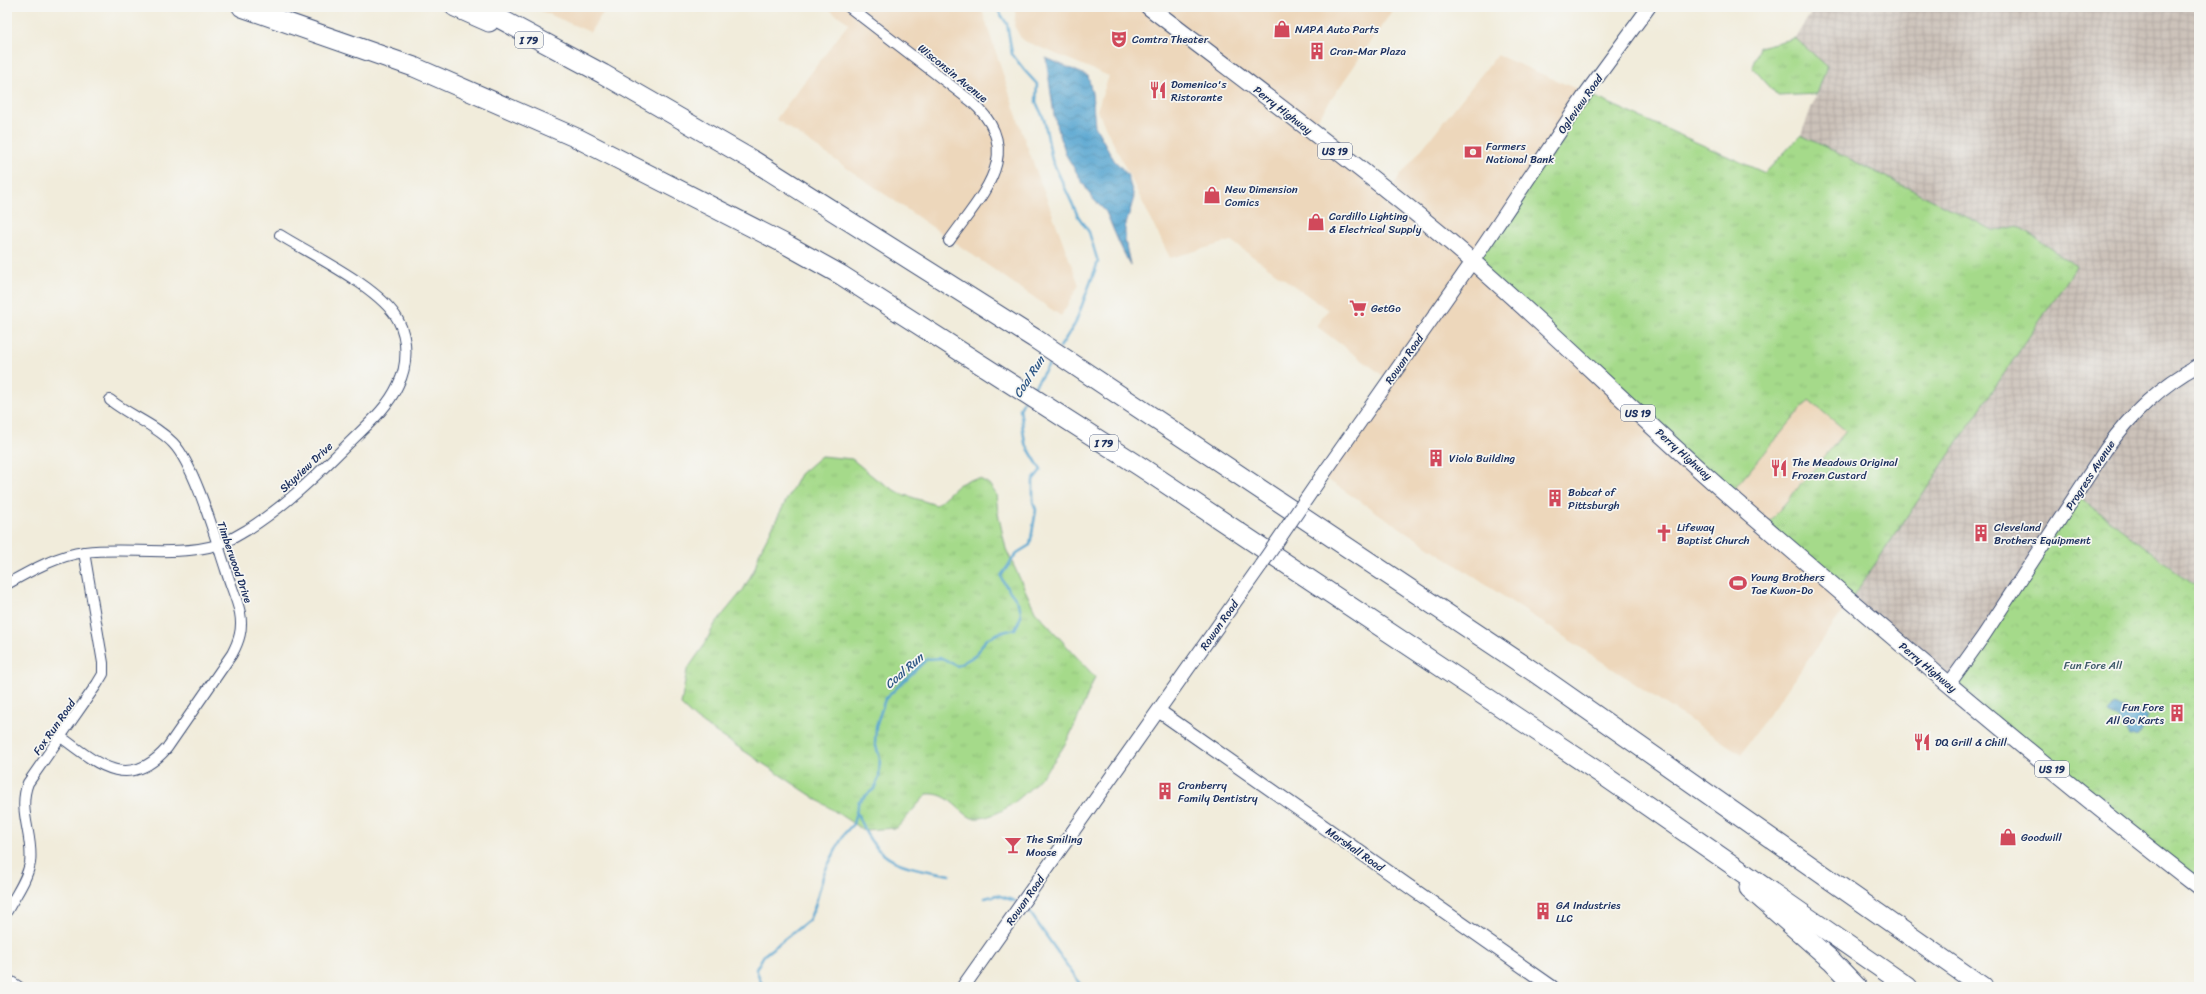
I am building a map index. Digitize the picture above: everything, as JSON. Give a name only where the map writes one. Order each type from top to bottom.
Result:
[{"type":"highway","name":"I 79","points":[[242,7],[414,67],[579,139],[790,246],[841,275],[1141,467],[1649,806],[1908,987]]},
{"type":"highway","name":"I 79","points":[[455,7],[604,74],[754,161],[1034,338],[1534,672],[1983,987]]},
{"type":"highway","points":[[478,7],[604,74]]},
{"type":"highway","points":[[1649,806],[1762,900],[1831,960],[1857,987]]},
{"type":"main road","name":"Perry Highway","points":[[1149,7],[1371,178],[1472,262],[1723,489],[1850,601],[1948,684],[2199,887]]},
{"type":"street","name":"Wisconsin Avenue","points":[[849,7],[971,101],[988,117],[996,131],[998,152],[991,178],[949,241]]},
{"type":"street","name":"Ogleview Road","points":[[1472,262],[1586,93],[1649,7]]},
{"type":"street","name":"Skyview Drive","points":[[7,584],[41,566],[84,552],[192,549],[218,545],[258,523],[308,484],[389,401],[399,384],[405,360],[405,338],[398,320],[389,307],[360,284],[280,235]]},
{"type":"street","name":"Rowan Road","points":[[964,987],[1159,711],[1472,262]]},
{"type":"street","name":"Progress Avenue","points":[[1948,684],[1984,635],[2122,427],[2156,393],[2198,367]]},
{"type":"street","name":"Timberwood Drive","points":[[61,737],[100,766],[121,771],[146,766],[158,758],[167,748],[228,660],[240,639],[240,613],[218,545],[183,456],[173,443],[162,434],[125,412],[110,400]]},
{"type":"street","name":"Fox Run Road","points":[[7,910],[26,874],[30,862],[24,808],[24,793],[28,783],[103,674],[103,663],[84,552]]},
{"type":"street","name":"Marshall Road","points":[[1159,711],[1552,987]]},
{"type":"street","points":[[7,979],[19,987]]},
{"type":"shaded area","points":[[532,7],[607,7],[590,32]]},
{"type":"shaded area","points":[[825,7],[981,7],[1024,138],[1079,285],[1061,316],[776,119],[849,23]]},
{"type":"shaded area","points":[[1016,7],[1395,7],[1310,130],[1388,191],[1497,55],[1586,93],[1729,494],[1809,400],[1846,431],[1765,527],[1850,601],[1741,754],[1322,476],[1389,380],[1316,326],[1328,310],[1231,241],[1170,258],[1097,110],[1109,76],[1022,40],[1014,26]]},
{"type":"shaded area","points":[[1815,7],[2199,7],[2199,578],[2194,585],[2077,495],[1949,684],[1850,601],[2018,227],[1995,232],[1801,135],[1827,66],[1795,38]]},
{"type":"green space","points":[[1795,38],[1827,66],[1817,94],[1778,96],[1752,67],[1759,47]]},
{"type":"green space","points":[[1586,93],[1765,173],[1801,135],[1995,231],[2018,226],[2077,266],[1850,601],[1765,527],[1846,431],[1809,400],[1729,495],[1472,262]]},
{"type":"green space","points":[[821,456],[852,459],[876,479],[899,493],[936,505],[958,485],[968,480],[980,479],[989,484],[996,494],[998,513],[1006,549],[1035,611],[1095,677],[1073,730],[1053,762],[1029,790],[1001,811],[986,817],[972,818],[946,798],[935,794],[927,794],[897,828],[863,830],[696,719],[681,705],[687,670],[703,647],[715,624],[743,590],[755,568],[760,551],[800,474]]},
{"type":"green space","name":"Fun Fore All","points":[[2077,495],[2193,585],[2199,578],[2199,886],[1949,684]]},
{"type":"water","points":[[1046,58],[1088,76],[1092,93],[1095,126],[1114,160],[1127,174],[1134,197],[1125,228],[1125,240],[1130,265],[1106,212],[1092,198],[1066,155],[1054,115]]},
{"type":"water","points":[[2114,704],[2132,713],[2142,713],[2148,717],[2139,735],[2130,736],[2120,719],[2108,713]]},
{"type":"waterway","name":"Coal Run","points":[[996,7],[1007,24],[1012,54],[1037,84],[1036,102],[1044,119],[1052,160],[1078,216],[1089,232],[1098,262],[1075,324],[1060,347]]},
{"type":"waterway","name":"Coal Run","points":[[1033,389],[1053,358]]},
{"type":"waterway","name":"Coal Run","points":[[763,987],[756,969],[764,955],[809,920],[815,906],[824,873],[844,834],[853,824],[859,801],[874,789],[879,778],[880,758],[875,743],[876,727],[885,699],[927,659],[942,658],[957,666],[976,655],[986,639],[999,633],[1015,629],[1019,622],[1021,616],[1020,609],[1001,576],[1017,553],[1030,545],[1036,510],[1033,501],[1033,480],[1041,470],[1025,443],[1020,409],[1024,401]]},
{"type":"waterway","points":[[857,813],[864,830],[873,843],[882,853],[892,860],[904,865],[950,875]]},
{"type":"waterway","points":[[985,898],[997,895],[1015,901]]},
{"type":"waterway","points":[[1029,911],[1082,987]]},
{"type":"place","name":"NAPA Auto Parts","points":[[1282,29]]},
{"type":"place","name":"Comtra Theater","points":[[1119,39]]},
{"type":"place","name":"Cran-Mar Plaza","points":[[1317,51]]},
{"type":"place","name":"Domenico's Ristorante","points":[[1158,90]]},
{"type":"place","name":"Farmers National Bank","points":[[1473,152]]},
{"type":"place","name":"New Dimension Comics","points":[[1212,195]]},
{"type":"place","name":"Cardillo Lighting & Electrical Supply","points":[[1316,222]]},
{"type":"place","name":"GetGo","points":[[1358,308]]},
{"type":"place","name":"Viola Building","points":[[1436,458]]},
{"type":"place","name":"The Meadows Original Frozen Custard","points":[[1779,468]]},
{"type":"place","name":"Bobcat of Pittsburgh","points":[[1555,498]]},
{"type":"place","name":"Lifeway Baptist Church","points":[[1664,533]]},
{"type":"place","name":"Cleveland Brothers Equipment","points":[[1981,533]]},
{"type":"place","name":"Young Brothers Tae Kwon-Do","points":[[1738,583]]},
{"type":"place","name":"Fun Fore All Go Karts","points":[[2177,713]]},
{"type":"place","name":"DQ Grill & Chill","points":[[1922,742]]},
{"type":"place","name":"Cranberry Family Dentistry","points":[[1165,791]]},
{"type":"place","name":"Goodwill","points":[[2008,837]]},
{"type":"place","name":"The Smiling Moose","points":[[1013,845]]},
{"type":"place","name":"GA Industries LLC","points":[[1543,911]]}]
